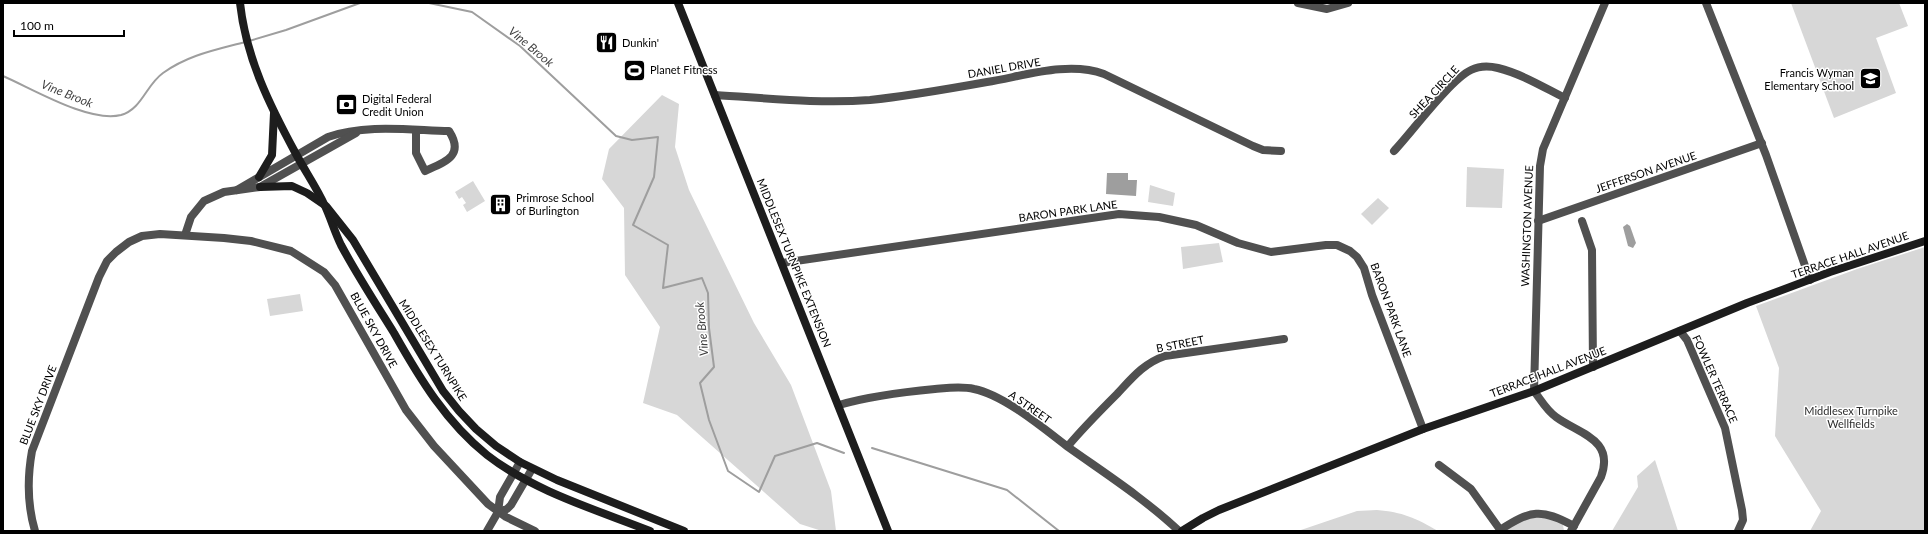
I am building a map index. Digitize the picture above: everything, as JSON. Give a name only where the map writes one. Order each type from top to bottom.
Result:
[{"type":"main road","name":"MIDDLESEX TURNPIKE","points":[[240,3],[243,26],[253,62],[274,113],[326,206],[342,246],[433,398],[467,438],[488,456],[514,473],[526,480],[650,531]]},
{"type":"main road","name":"MIDDLESEX TURNPIKE EXTENSION","points":[[678,3],[888,531]]},
{"type":"main road","points":[[259,177],[269,164],[272,155],[274,113]]},
{"type":"main road","points":[[260,187],[292,186],[307,193],[326,206]]},
{"type":"main road","name":"MIDDLESEX TURNPIKE","points":[[326,206],[353,240],[430,369],[451,401],[476,429],[506,453],[532,469],[684,531]]},
{"type":"main road","name":"TERRACE HALL AVENUE","points":[[1182,531],[1202,518],[1219,510],[1423,429],[1534,390],[1747,303],[1925,241]]},
{"type":"street","points":[[1298,3],[1327,9],[1348,3]]},
{"type":"street","name":"WASHINGTON AVENUE","points":[[1534,390],[1541,156],[1605,3]]},
{"type":"street","points":[[1706,3],[1762,143],[1810,280]]},
{"type":"street","name":"SHEA CIRCLE","points":[[1394,152],[1445,93],[1463,74],[1472,69],[1489,66],[1498,68],[1525,77],[1565,98]]},
{"type":"street","name":"DANIEL DRIVE","points":[[715,95],[826,101],[868,100],[918,94],[1032,74],[1081,70],[1104,74],[1253,146],[1263,150],[1281,151]]},
{"type":"street","points":[[185,235],[191,217],[204,200],[224,192],[260,187],[345,138],[366,129]]},
{"type":"street","points":[[237,190],[328,137],[344,132],[366,129],[416,130],[448,131],[454,138],[454,152],[452,158],[425,171],[416,153],[416,130]]},
{"type":"street","name":"JEFFERSON AVENUE","points":[[1538,221],[1762,143]]},
{"type":"street","name":"BARON PARK LANE","points":[[782,263],[1119,214],[1159,217],[1190,224],[1238,243],[1271,252],[1337,245],[1357,256],[1364,268],[1372,295],[1423,429]]},
{"type":"street","points":[[1582,221],[1592,250],[1593,367]]},
{"type":"street","name":"BLUE SKY DRIVE","points":[[35,531],[28,500],[28,480],[32,451],[99,277],[108,261],[116,252],[129,242],[142,236],[160,234],[252,241],[274,245],[291,251],[324,272],[347,303],[406,410],[420,429],[488,504],[498,512],[535,531]]},
{"type":"street","name":"FOWLER TERRACE","points":[[1680,331],[1687,340],[1725,428],[1742,510],[1743,520],[1738,531]]},
{"type":"street","name":"B STREET","points":[[1068,446],[1086,424],[1139,370],[1154,359],[1165,356],[1284,339]]},
{"type":"street","name":"A STREET","points":[[839,405],[870,398],[918,391],[957,387],[974,388],[1004,401],[1150,506],[1179,531]]},
{"type":"street","points":[[1439,465],[1471,489],[1501,531],[1520,517],[1532,514],[1552,515],[1572,528],[1601,477],[1604,468],[1604,458],[1598,443],[1547,410],[1534,390]]},
{"type":"street","points":[[487,531],[498,512],[500,497],[520,462]]},
{"type":"street","points":[[498,512],[512,505],[532,469]]},
{"type":"green space","points":[[1791,3],[1899,3],[1908,26],[1876,38],[1896,93],[1834,118]]},
{"type":"green space","points":[[662,95],[679,104],[675,147],[689,190],[754,323],[791,385],[831,491],[836,531],[822,531],[800,524],[677,415],[643,403],[660,327],[625,275],[624,208],[602,179],[609,149]]},
{"type":"green space","points":[[1467,167],[1504,169],[1502,208],[1466,207]]},
{"type":"green space","points":[[473,181],[485,201],[467,212],[463,205],[466,203],[462,197],[459,199],[455,192]]},
{"type":"green space","points":[[1150,185],[1175,193],[1173,206],[1148,202]]},
{"type":"green space","points":[[1378,198],[1389,208],[1372,225],[1361,214]]},
{"type":"green space","points":[[1219,243],[1223,262],[1183,269],[1181,247]]},
{"type":"green space","name":"Middlesex Turnpike Wellfields","points":[[1925,247],[1925,531],[1810,531],[1821,511],[1775,436],[1779,368],[1756,306],[1857,269]]},
{"type":"green space","points":[[300,294],[303,311],[270,316],[267,299]]},
{"type":"green space","points":[[1655,460],[1678,531],[1612,531],[1638,487],[1637,476]]},
{"type":"green space","points":[[1377,510],[1409,516],[1438,531],[1298,531],[1357,511]]},
{"type":"green space","points":[[1526,516],[1551,516],[1563,525],[1564,531],[1508,531],[1507,529]]},
{"type":"shaded area","points":[[1107,173],[1128,173],[1128,180],[1137,180],[1136,196],[1106,194]]},
{"type":"shaded area","points":[[1627,224],[1630,226],[1636,243],[1633,248],[1628,246],[1623,227]]},
{"type":"waterway","name":"Vine Brook","points":[[249,41],[286,30],[360,3]]},
{"type":"waterway","name":"Vine Brook","points":[[429,3],[472,12],[520,46],[616,136],[632,140],[658,137],[654,177],[633,225],[668,245],[663,288],[702,278],[708,293],[709,328],[714,367],[700,383],[709,420],[728,471],[759,492],[775,456],[817,443],[844,453]]},
{"type":"waterway","name":"Vine Brook","points":[[3,76],[78,110],[108,116],[121,115],[134,108],[157,78],[172,67],[192,57],[245,42]]},
{"type":"waterway","name":"Vine Brook","points":[[872,448],[1007,490],[1059,531]]},
{"type":"place","name":"Dunkin'","points":[[607,43]]},
{"type":"place","name":"Planet Fitness","points":[[635,70]]},
{"type":"place","name":"Francis Wyman Elementary School","points":[[1870,79]]},
{"type":"place","name":"Digital Federal Credit Union","points":[[346,105]]},
{"type":"place","name":"Primrose School of Burlington","points":[[501,204]]}]
